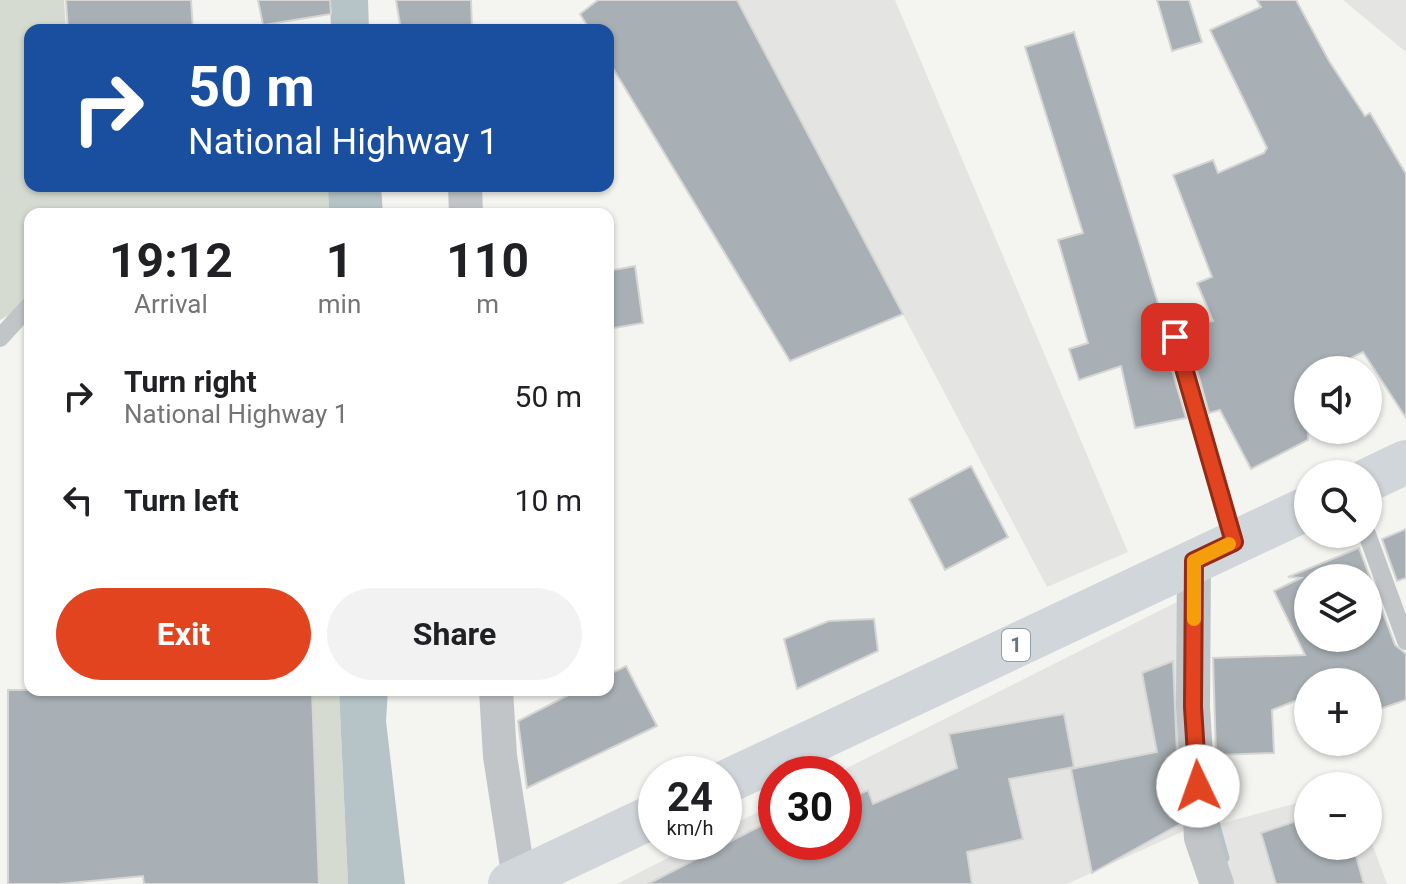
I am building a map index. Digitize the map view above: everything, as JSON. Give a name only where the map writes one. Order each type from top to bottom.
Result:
[{"type":"highway","points":[[1382,473],[1406,462]]},
{"type":"highway","name":"1","points":[[742,774],[1294,514]]},
{"type":"highway","points":[[515,882],[638,824]]},
{"type":"street","points":[[1194,561],[1193,707],[1201,838],[1217,884]]},
{"type":"street","points":[[496,696],[515,882]]},
{"type":"lane","points":[[0,338],[24,312]]},
{"type":"lane","points":[[1175,337],[1234,542]]},
{"type":"lane","points":[[1372,548],[1406,641]]},
{"type":"shaded area","points":[[0,0],[64,0],[66,24],[24,24],[24,192],[328,192],[329,208],[24,208],[24,306],[0,320]]},
{"type":"shaded area","points":[[330,0],[368,0],[369,24],[331,24]]},
{"type":"shaded area","points":[[737,0],[895,0],[1128,552],[1047,587]]},
{"type":"shaded area","points":[[1343,0],[1406,0],[1406,52]]},
{"type":"shaded area","points":[[328,192],[381,192],[383,208],[329,208]]},
{"type":"shaded area","points":[[1187,597],[1186,830],[1067,884],[617,884],[664,860],[742,860],[742,820],[758,812],[758,860],[862,860],[862,760]]},
{"type":"shaded area","points":[[312,696],[339,696],[348,884],[319,884]]},
{"type":"shaded area","points":[[339,696],[388,696],[386,721],[405,884],[348,884]]},
{"type":"shaded area","points":[[1294,804],[1294,860],[1378,860],[1387,884],[1233,884],[1216,825]]},
{"type":"building","points":[[66,0],[191,0],[193,24],[68,24]]},
{"type":"building","points":[[258,0],[330,0],[331,14],[263,24]]},
{"type":"building","points":[[396,0],[471,0],[472,24],[400,24]]},
{"type":"building","points":[[598,0],[737,0],[903,314],[790,361],[614,70],[614,24],[586,24],[580,14]]},
{"type":"building","points":[[1157,0],[1189,0],[1202,42],[1172,51]]},
{"type":"building","points":[[1257,0],[1296,0],[1329,61],[1365,116],[1370,113],[1406,174],[1406,418],[1382,381],[1382,356],[1366,356],[1363,352],[1355,356],[1294,356],[1294,444],[1300,444],[1251,469],[1220,410],[1209,413],[1187,334],[1181,327],[1213,321],[1197,283],[1212,277],[1173,175],[1213,160],[1218,173],[1264,153],[1267,148],[1210,30],[1261,7]]},
{"type":"building","points":[[1074,32],[1166,329],[1163,340],[1186,418],[1135,428],[1121,366],[1079,380],[1069,349],[1088,343],[1058,240],[1083,233],[1025,47]]},
{"type":"building","points":[[635,266],[643,323],[614,328],[614,270]]},
{"type":"building","points":[[971,466],[1008,537],[945,570],[909,499]]},
{"type":"building","points":[[1406,529],[1406,578],[1397,581],[1382,539]]},
{"type":"building","points":[[1359,548],[1365,564],[1320,564]]},
{"type":"building","points":[[1294,581],[1294,632],[1274,591]]},
{"type":"building","points":[[1382,610],[1395,645],[1406,654],[1406,700],[1382,708],[1382,668],[1294,668],[1294,701],[1272,710],[1274,753],[1216,755],[1213,658],[1305,655],[1304,652],[1382,652]]},
{"type":"building","points":[[874,619],[878,651],[797,689],[784,639],[829,621]]},
{"type":"building","points":[[1173,661],[1180,824],[1092,873],[1071,769],[1157,752],[1142,673]]},
{"type":"building","points":[[626,666],[657,726],[527,788],[518,721],[566,696],[614,696],[614,672]]},
{"type":"building","points":[[8,690],[24,690],[24,696],[312,696],[319,884],[144,884],[143,876],[59,884],[8,884]]},
{"type":"building","points":[[1064,714],[1074,767],[1009,779],[1023,839],[967,852],[972,884],[648,884],[695,860],[742,860],[742,836],[758,827],[758,860],[862,860],[862,793],[868,790],[873,804],[957,768],[949,734]]},
{"type":"building","points":[[1294,822],[1294,860],[1357,860],[1364,884],[1276,884],[1261,833]]},
{"type":"waterway","points":[[1215,822],[1225,858]]},
{"type":"slow traffic","points":[[1194,619],[1194,561],[1229,544]]},
{"type":"route","points":[[1175,337],[1234,542],[1194,561],[1193,707],[1198,786]]}]
